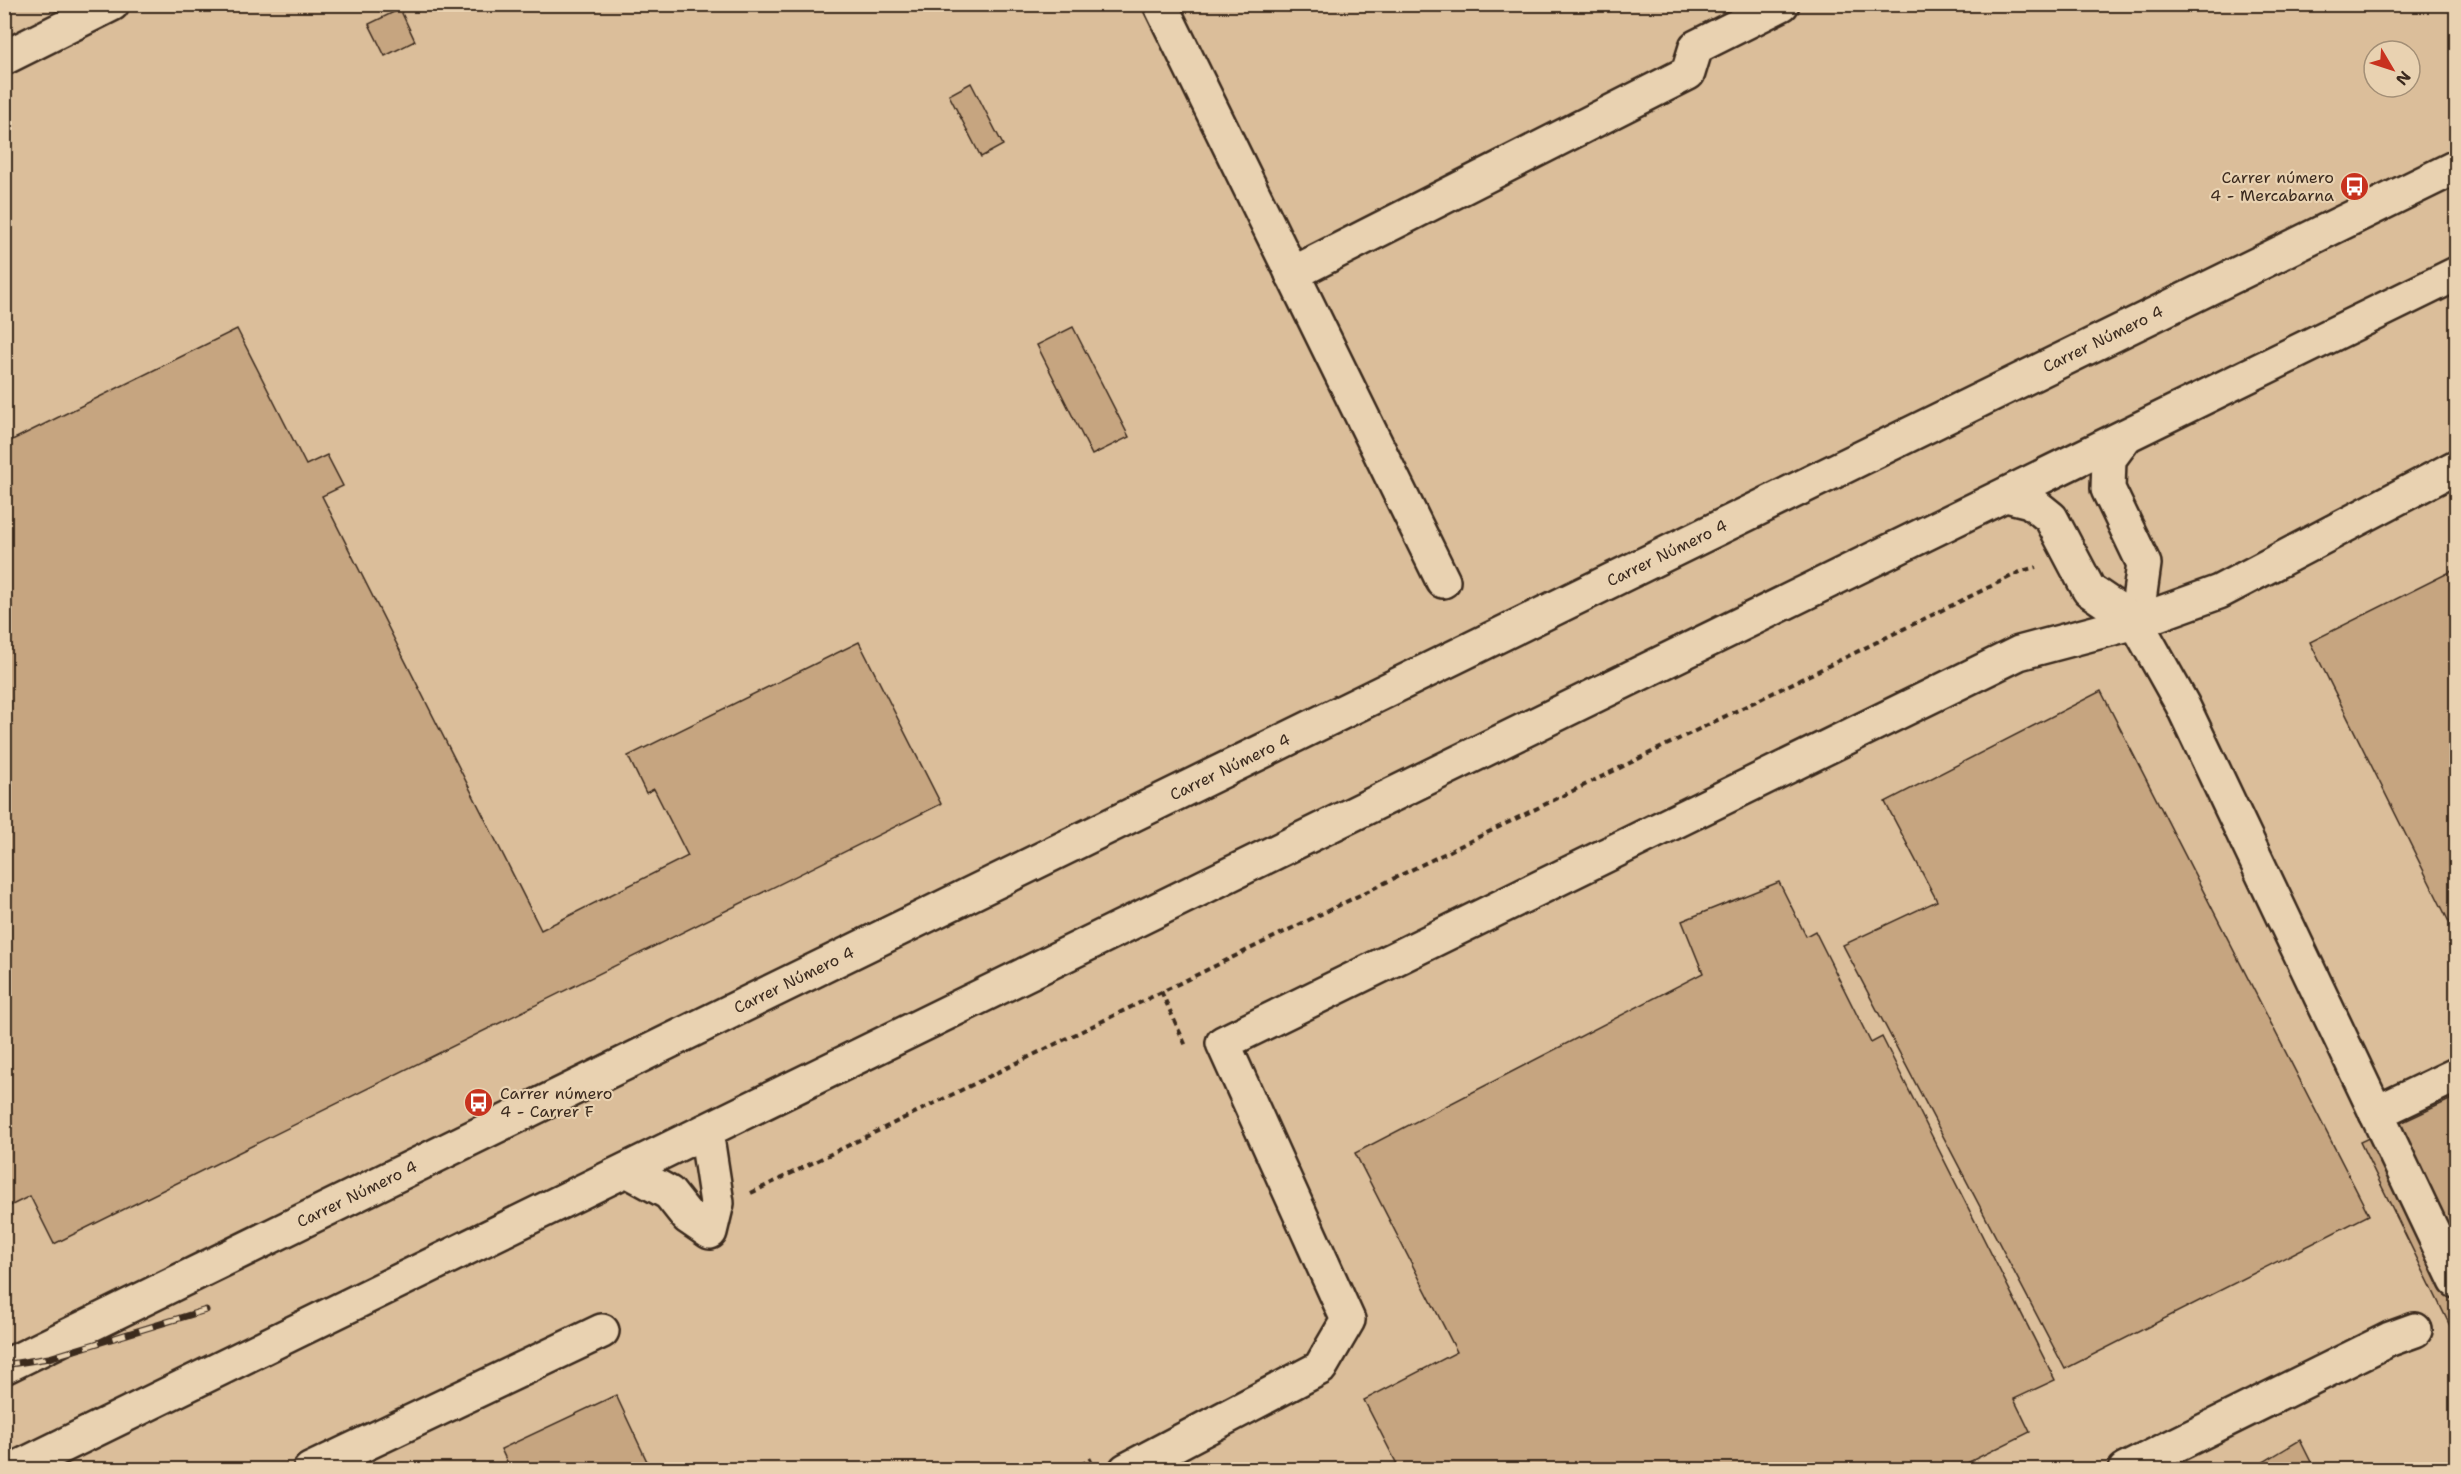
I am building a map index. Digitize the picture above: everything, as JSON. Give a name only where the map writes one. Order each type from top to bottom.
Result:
[{"type":"street","points":[[4,58],[112,4]]},
{"type":"street","points":[[1160,4],[1443,581]]},
{"type":"street","points":[[1292,274],[1688,73],[1696,47],[1782,4]]},
{"type":"street","name":"Carrer Número 4","points":[[4,1367],[2457,167]]},
{"type":"street","points":[[14,1470],[2457,274]]},
{"type":"street","points":[[2126,436],[2109,459],[2108,489],[2144,564],[2136,622]]},
{"type":"street","points":[[1114,1462],[1320,1368],[1348,1320],[1223,1043],[2019,653],[2136,622],[2219,592],[2457,466]]},
{"type":"street","points":[[2006,495],[2030,501],[2051,518],[2089,590],[2136,622],[2182,704],[2457,1281]]},
{"type":"street","points":[[2376,1113],[2457,1075]]},
{"type":"street","points":[[627,1170],[669,1193],[688,1217],[710,1232],[717,1203],[706,1131]]},
{"type":"street","points":[[2125,1470],[2390,1339],[2415,1330]]},
{"type":"street","points":[[310,1470],[602,1331]]},
{"type":"path","points":[[715,1210],[2022,571],[2038,567]]},
{"type":"path","points":[[1161,991],[1191,1056]]},
{"type":"path","points":[[1071,1470],[1114,1462]]},
{"type":"shaded area","points":[[5,5],[2456,5],[2456,1469],[5,1470]]},
{"type":"building","points":[[400,9],[415,41],[385,56],[369,24]]},
{"type":"building","points":[[971,83],[1003,145],[981,157],[949,95]]},
{"type":"building","points":[[1073,327],[1129,437],[1092,455],[1037,345]]},
{"type":"building","points":[[237,329],[306,465],[327,455],[343,486],[322,496],[541,930],[688,856],[654,789],[646,793],[628,756],[859,642],[941,804],[54,1244],[30,1196],[4,1209],[4,444]]},
{"type":"building","points":[[2456,569],[2456,936],[2310,642]]},
{"type":"building","points":[[2101,691],[2369,1215],[2065,1369],[1843,945],[1937,901],[1885,802]]},
{"type":"building","points":[[1779,882],[1806,936],[1815,931],[1871,1043],[1882,1037],[2055,1380],[2014,1399],[2030,1432],[1953,1470],[1400,1470],[1364,1400],[1457,1352],[1355,1153],[1703,973],[1682,921]]},
{"type":"building","points":[[2456,1097],[2456,1338],[2360,1142]]},
{"type":"building","points":[[616,1395],[651,1470],[511,1470],[501,1449]]},
{"type":"building","points":[[2300,1440],[2315,1470],[2256,1470],[2255,1467]]},
{"type":"railway","points":[[4,1365],[49,1358],[206,1310]]},
{"type":"place","name":"Carrer número 4 - Mercabarna","points":[[2355,186]]},
{"type":"place","name":"Carrer número 4 - Carrer F","points":[[479,1102]]}]
